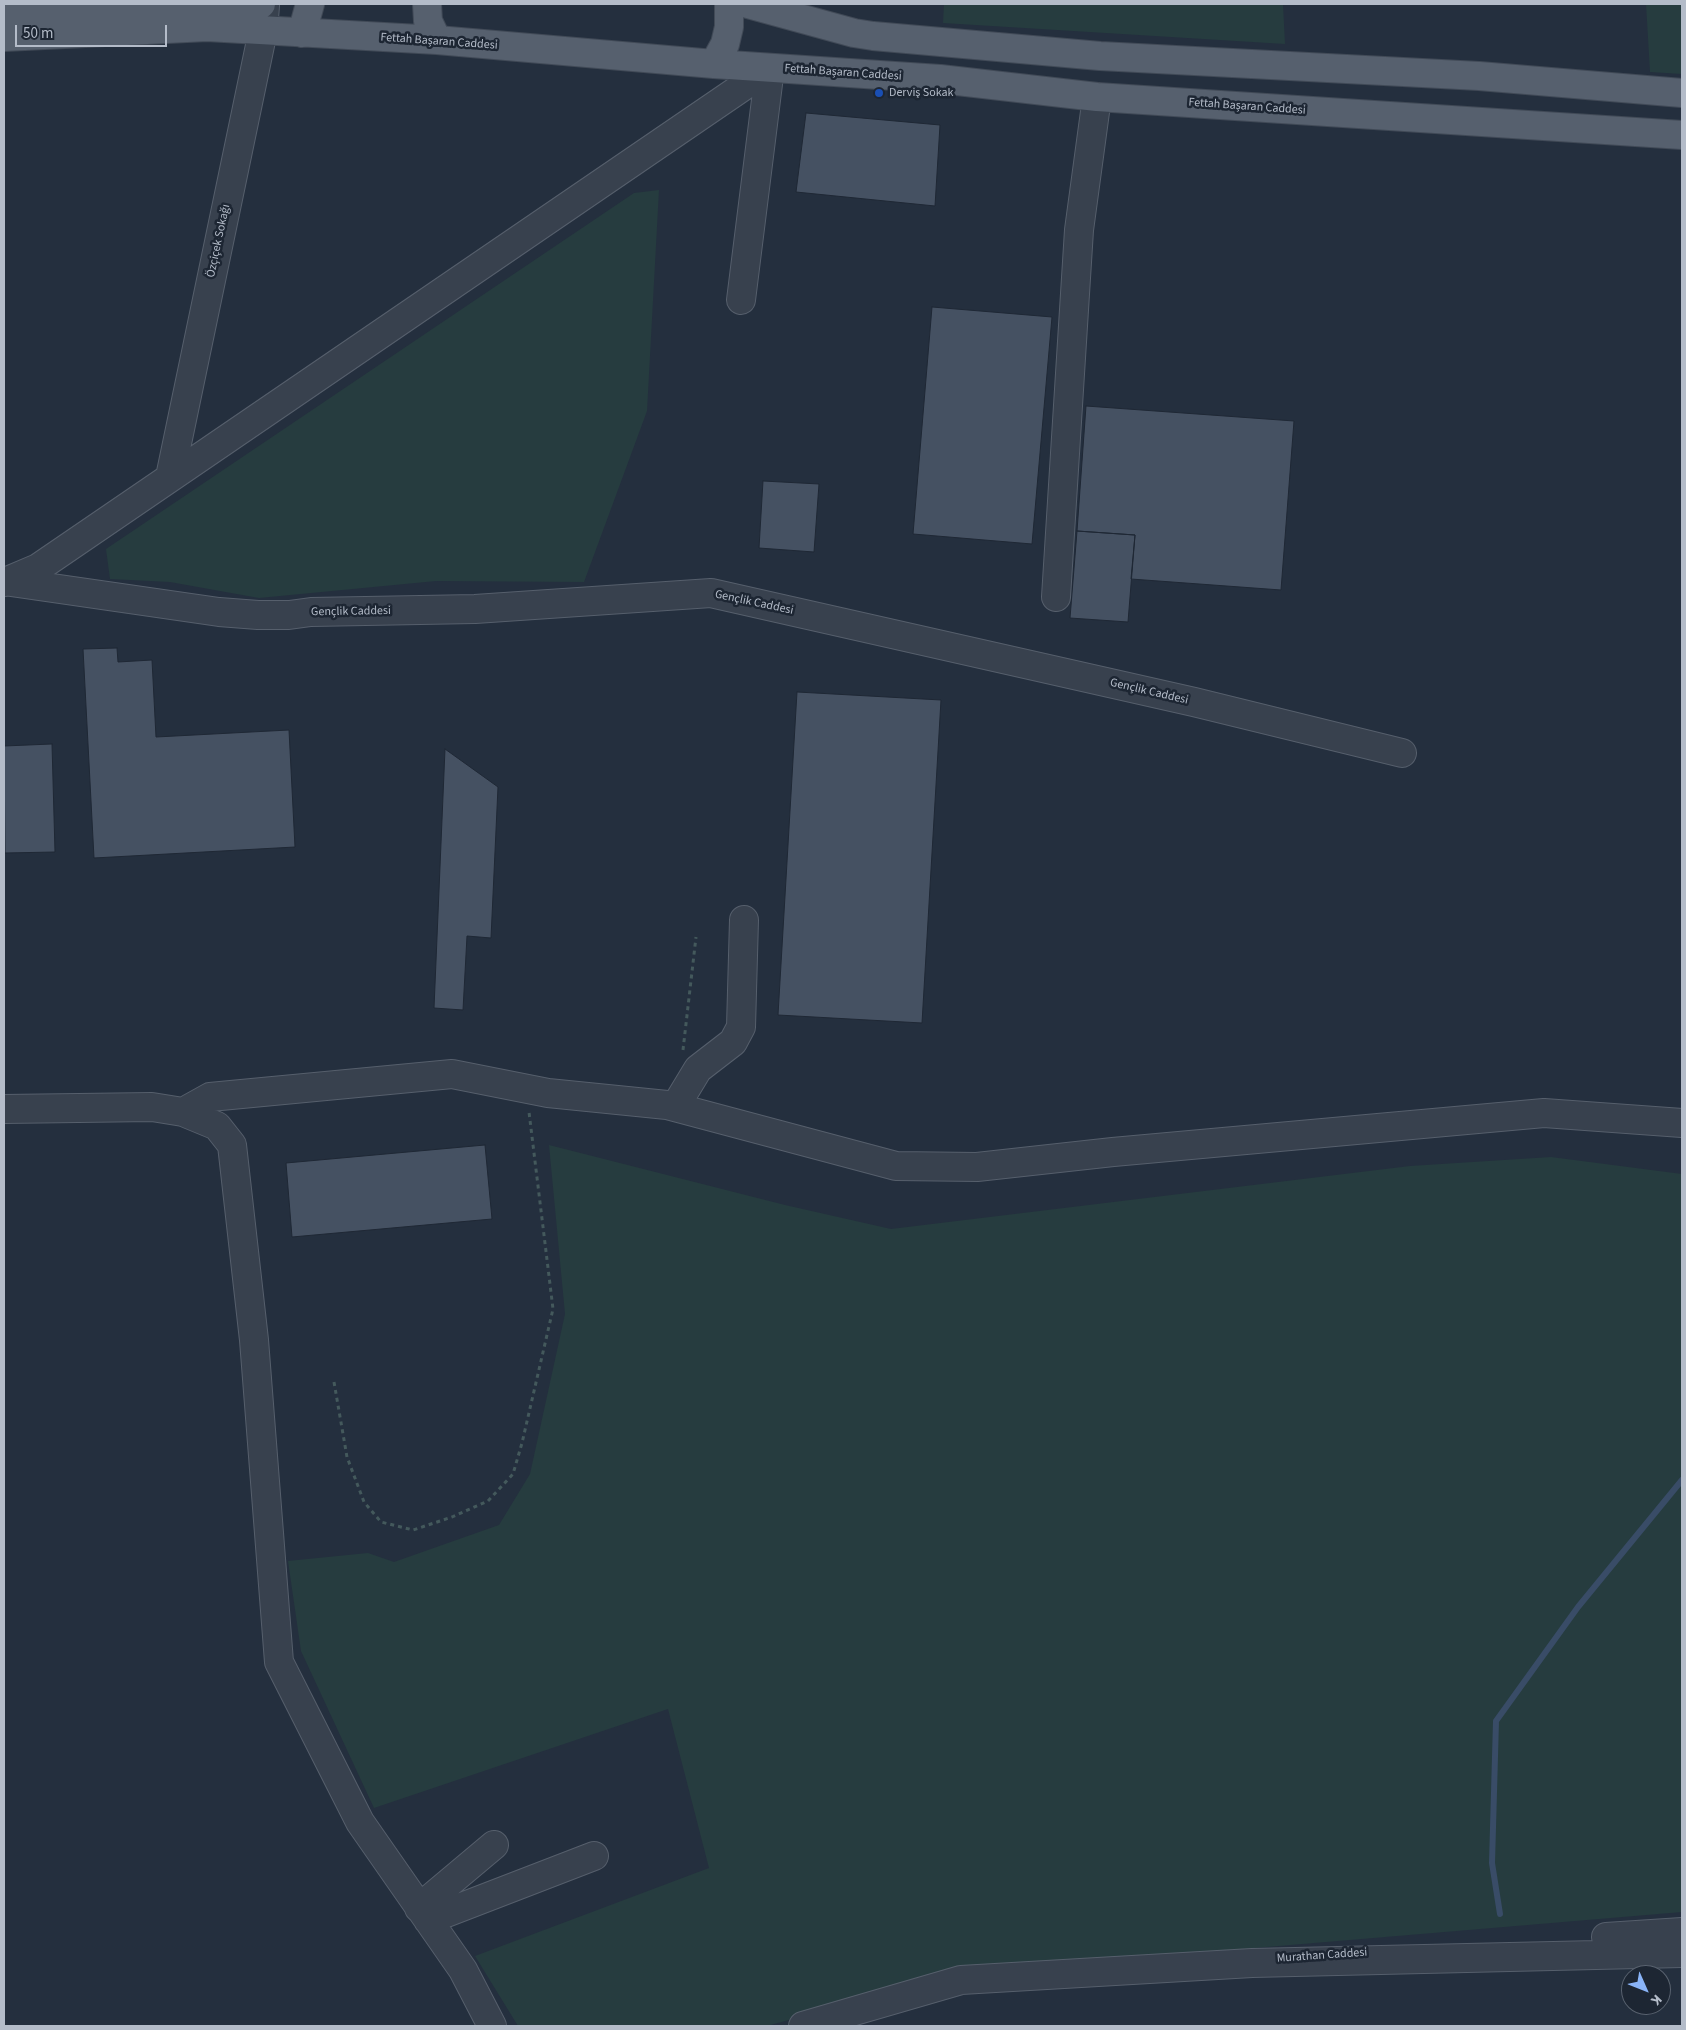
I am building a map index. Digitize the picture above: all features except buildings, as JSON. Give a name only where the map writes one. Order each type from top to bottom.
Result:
[{"type":"main road","points":[[4,16],[223,8],[261,4]]},
{"type":"main road","points":[[302,33],[310,4]]},
{"type":"main road","points":[[426,4],[428,21],[436,40]]},
{"type":"main road","points":[[714,64],[725,44],[730,15],[729,4]]},
{"type":"main road","points":[[748,4],[873,36],[1100,56],[1479,76],[1682,93]]},
{"type":"main road","points":[[818,4],[822,12],[836,28]]},
{"type":"main road","name":"Fettah Başaran Caddesi","points":[[4,37],[207,27],[436,40],[714,64],[940,79],[1097,97],[1682,135]]},
{"type":"street","name":"Özçiçek Sokağı","points":[[170,477],[263,30],[265,4]]},
{"type":"street","points":[[4,582],[38,568],[770,68]]},
{"type":"street","points":[[741,300],[770,68]]},
{"type":"street","points":[[1056,597],[1079,230],[1097,97]]},
{"type":"street","name":"Gençlik Caddesi","points":[[4,582],[219,612],[258,615],[289,615],[311,612],[475,609],[710,593],[1188,700],[1402,754]]},
{"type":"street","points":[[675,1107],[698,1069],[733,1042],[741,1028],[744,920]]},
{"type":"street","points":[[183,1112],[210,1097],[452,1074],[548,1093],[675,1107],[896,1166],[977,1166],[1113,1152],[1544,1114],[1682,1123]]},
{"type":"street","points":[[4,1109],[152,1107],[183,1112],[217,1126],[232,1146],[254,1340],[279,1662],[360,1822],[463,1970],[492,2026]]},
{"type":"street","points":[[424,1914],[494,1845]]},
{"type":"street","points":[[424,1914],[594,1856]]},
{"type":"street","name":"Murathan Caddesi","points":[[961,1980],[1682,1932]]},
{"type":"street","points":[[803,2026],[961,1980],[1252,1963],[1682,1952]]},
{"type":"path","points":[[683,1051],[696,937]]},
{"type":"path","points":[[334,1382],[347,1457],[364,1502],[381,1522],[414,1530],[452,1517],[488,1501],[513,1474],[553,1309],[526,1089]]},
{"type":"green space","points":[[944,4],[1283,4],[1285,44],[943,23]]},
{"type":"green space","points":[[1646,4],[1682,4],[1682,74],[1650,72]]},
{"type":"green space","points":[[659,190],[647,411],[584,582],[436,581],[259,598],[170,582],[110,579],[106,549],[634,193]]},
{"type":"green space","points":[[549,1145],[785,1205],[891,1229],[1410,1166],[1551,1157],[1682,1174],[1682,1912],[958,1973],[767,2026],[518,2026],[475,1956],[709,1868],[668,1709],[374,1808],[301,1651],[288,1561],[368,1553],[394,1562],[499,1525],[530,1474],[565,1314]]},
{"type":"waterway","points":[[1500,1914],[1492,1863],[1496,1721],[1578,1607],[1682,1480]]},
{"type":"place","name":"Derviş Sokak","points":[[879,93]]}]
